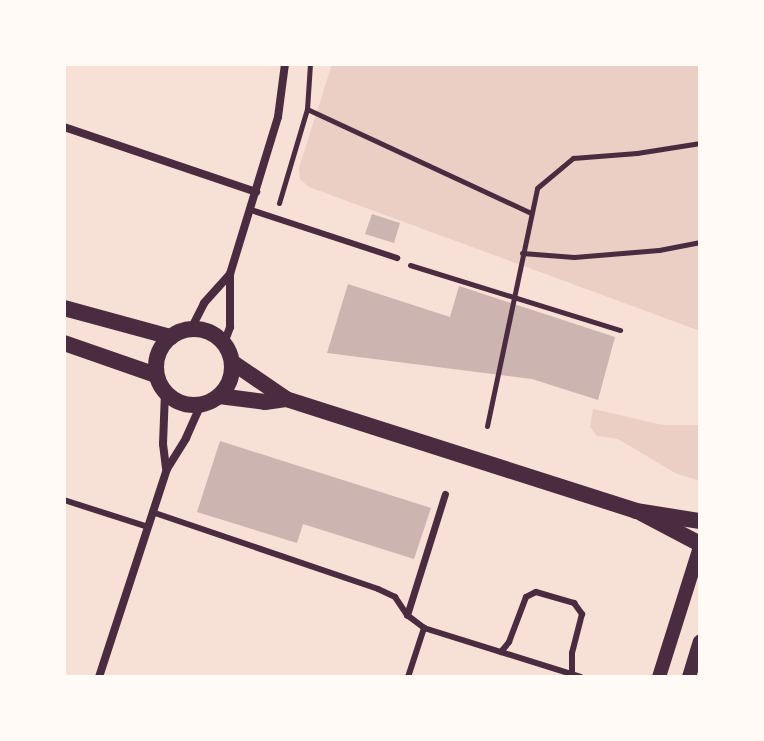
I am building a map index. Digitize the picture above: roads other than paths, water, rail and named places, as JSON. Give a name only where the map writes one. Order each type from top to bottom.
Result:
[{"type":"main road","points":[[64,308],[171,337]]},
{"type":"main road","points":[[191,329],[203,330],[224,343],[232,362],[232,375],[219,396],[201,405],[187,405],[165,392],[156,375],[158,354],[171,337],[191,329]]},
{"type":"main road","points":[[64,343],[156,375]]},
{"type":"main road","points":[[232,362],[286,399],[636,511],[700,521]]},
{"type":"main road","points":[[219,396],[265,402],[286,399]]},
{"type":"main road","points":[[636,511],[700,546]]},
{"type":"street","points":[[224,343],[230,327],[230,274],[281,105],[285,64]]},
{"type":"street","points":[[64,127],[100,142],[256,192]]},
{"type":"street","points":[[191,329],[204,303],[230,274]]},
{"type":"street","points":[[165,392],[163,444],[167,469]]},
{"type":"street","points":[[99,677],[167,469],[201,405]]},
{"type":"street","points":[[407,615],[445,494]]},
{"type":"street","points":[[659,677],[700,546]]},
{"type":"street","points":[[689,677],[700,642]]},
{"type":"lane","points":[[251,210],[397,258]]},
{"type":"lane","points":[[64,500],[148,527]]},
{"type":"lane","points":[[152,512],[378,589],[395,597],[407,615],[424,628],[581,677]]},
{"type":"lane","points":[[501,652],[509,642],[523,602],[530,594],[541,593],[574,603],[582,614],[572,653],[572,674]]},
{"type":"lane","points":[[408,677],[424,628]]}]
